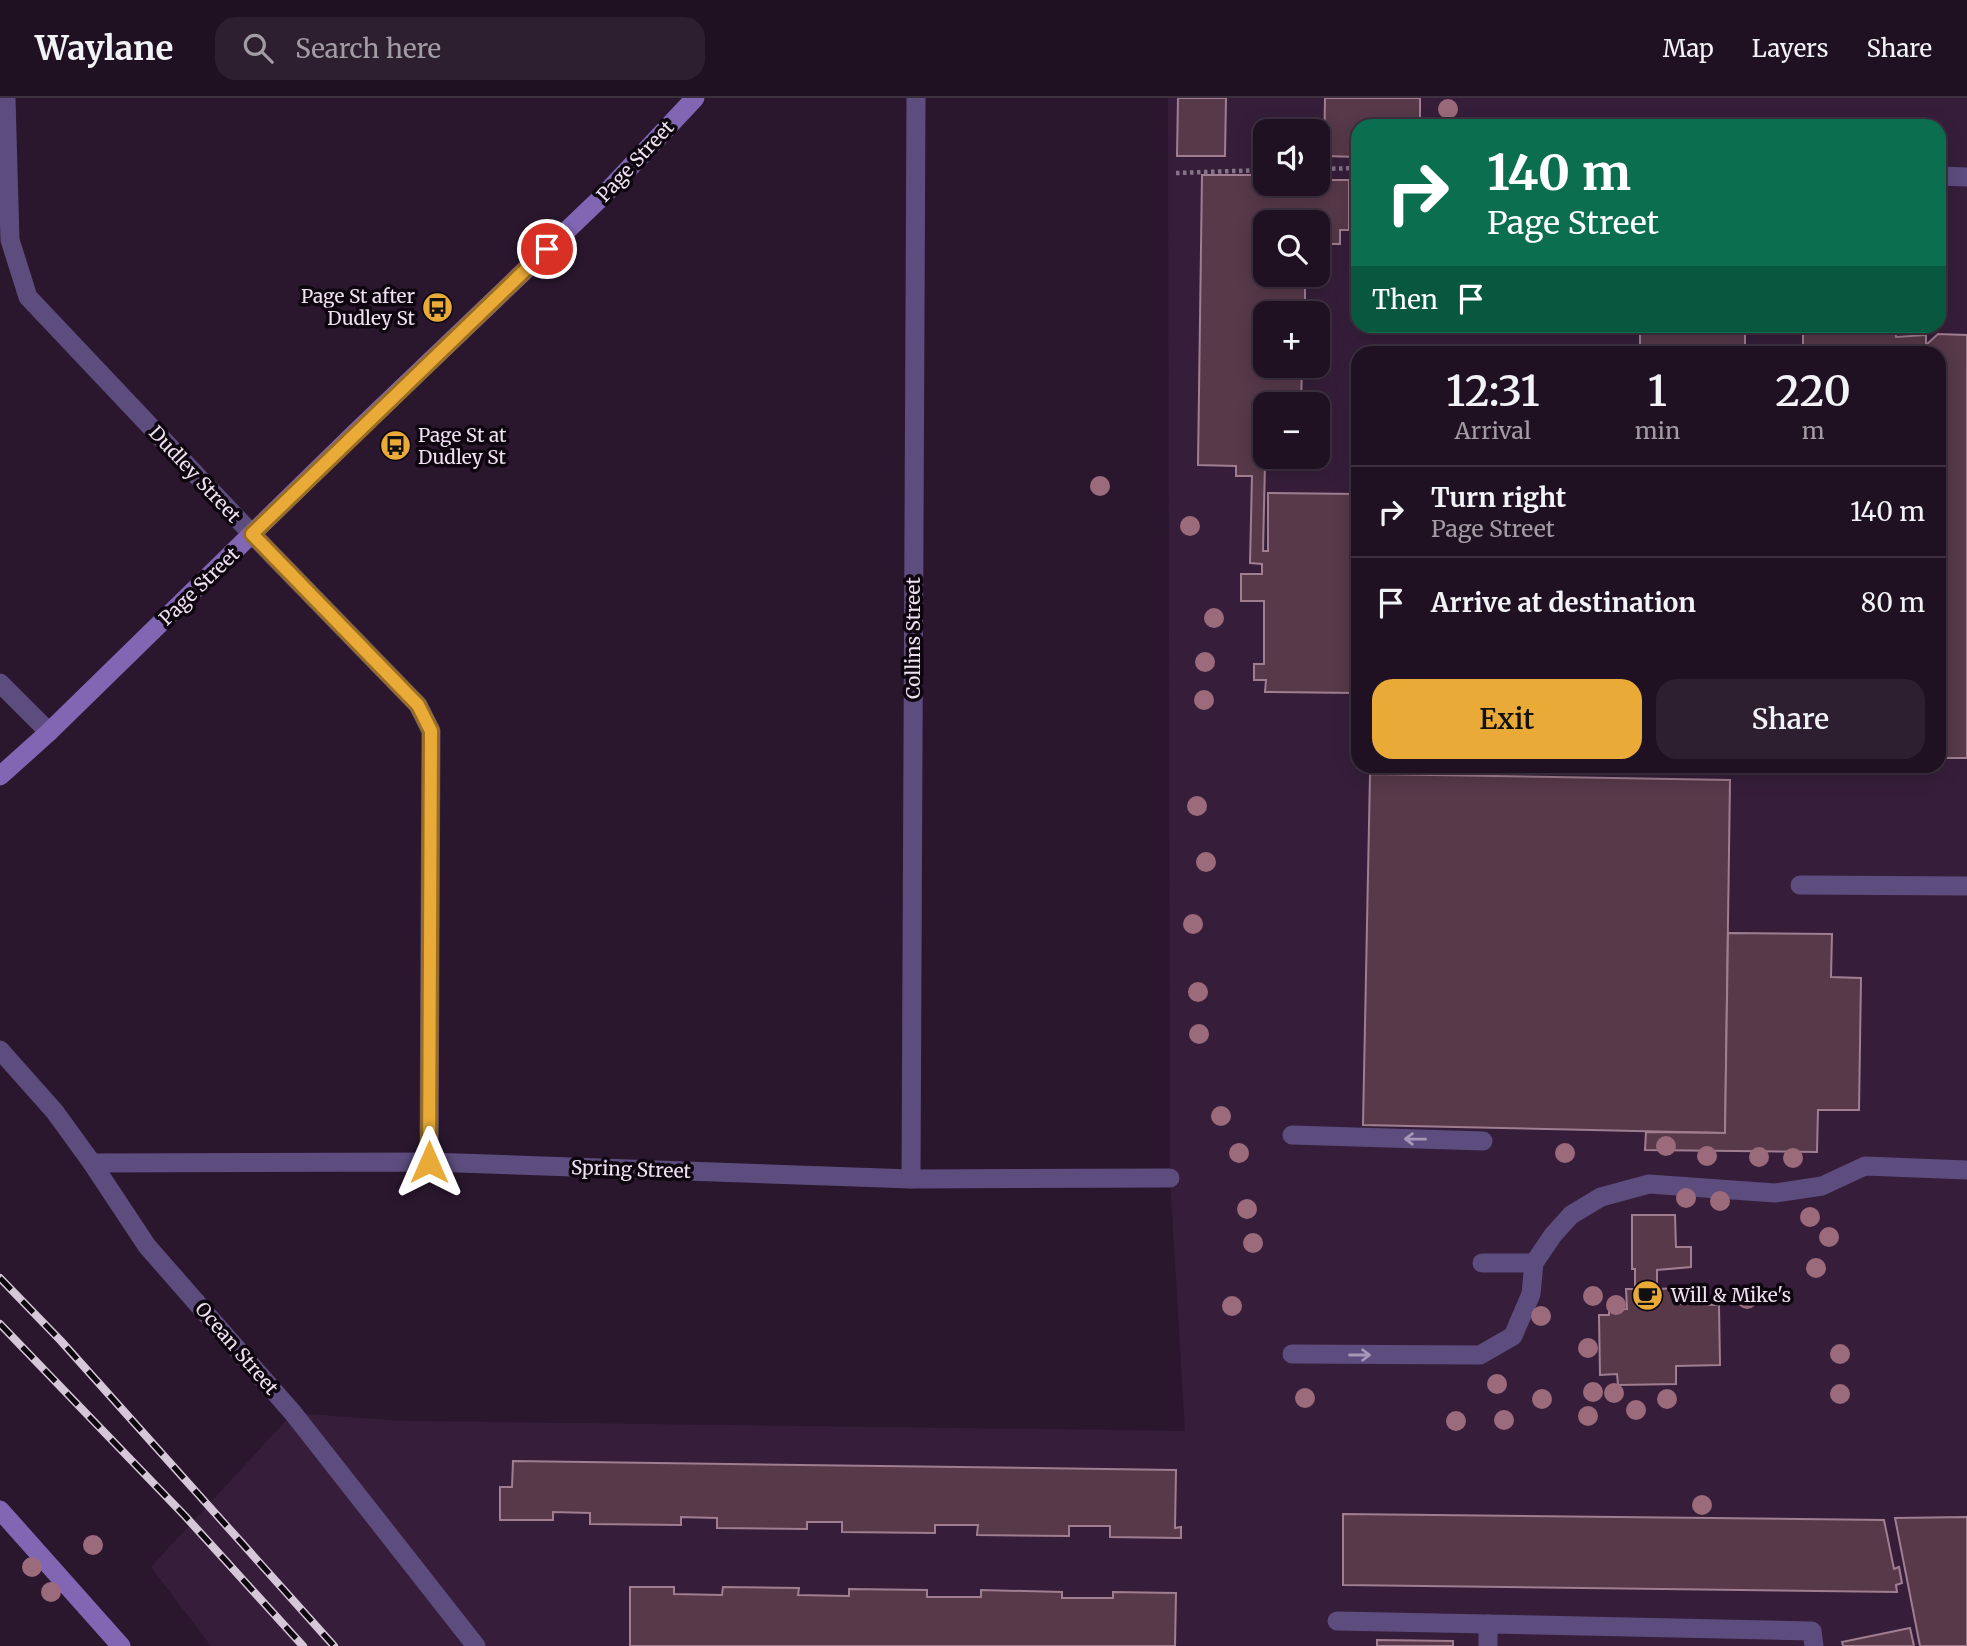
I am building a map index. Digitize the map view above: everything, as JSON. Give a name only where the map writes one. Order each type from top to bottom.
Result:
[{"type":"main road","name":"Page Street","points":[[0,776],[49,732],[605,194],[695,98]]},
{"type":"main road","points":[[0,1510],[121,1646]]},
{"type":"street","name":"Dudley Street","points":[[6,98],[10,240],[28,297],[418,705],[431,731],[429,1162]]},
{"type":"street","name":"Collins Street","points":[[911,1179],[916,98]]},
{"type":"street","points":[[1946,176],[1967,177]]},
{"type":"street","points":[[0,683],[49,732]]},
{"type":"street","points":[[1800,885],[1967,886]]},
{"type":"street","name":"Ocean Street","points":[[0,1049],[55,1112],[147,1246],[293,1413],[476,1646]]},
{"type":"street","points":[[1292,1135],[1483,1141]]},
{"type":"street","name":"Spring Street","points":[[92,1163],[429,1162],[911,1179],[1170,1178]]},
{"type":"street","points":[[1292,1354],[1480,1355],[1513,1336],[1531,1294],[1534,1264],[1553,1235],[1571,1215],[1601,1197],[1649,1184],[1775,1193],[1822,1186],[1865,1166],[1967,1170]]},
{"type":"street","points":[[1482,1263],[1534,1264]]},
{"type":"street","points":[[1337,1621],[1812,1632],[1814,1646]]},
{"type":"street","points":[[1488,1624],[1488,1646]]},
{"type":"path","points":[[1330,169],[1351,168]]},
{"type":"path","points":[[1176,173],[1253,170]]},
{"type":"shaded area","points":[[1168,98],[1967,98],[1967,1646],[211,1646],[151,1567],[293,1413],[403,1421],[1185,1431],[1170,1178]]},
{"type":"building","points":[[1178,98],[1226,98],[1225,156],[1177,156]]},
{"type":"building","points":[[1325,98],[1420,98],[1420,119],[1351,119],[1351,157],[1330,156],[1330,119],[1325,119]]},
{"type":"building","points":[[1202,175],[1253,175],[1253,196],[1330,196],[1330,180],[1349,180],[1349,230],[1340,230],[1340,244],[1330,244],[1330,210],[1253,210],[1253,287],[1305,287],[1305,301],[1253,301],[1253,378],[1302,378],[1301,392],[1253,392],[1253,469],[1265,469],[1263,551],[1268,551],[1268,493],[1351,494],[1351,693],[1265,692],[1266,680],[1254,680],[1254,664],[1264,664],[1264,601],[1241,601],[1241,574],[1262,574],[1262,564],[1250,563],[1252,476],[1236,476],[1236,466],[1198,465]]},
{"type":"building","points":[[1640,333],[1745,333],[1745,346],[1640,346]]},
{"type":"building","points":[[1803,333],[1896,333],[1896,337],[1926,335],[1926,345],[1938,334],[1967,335],[1967,758],[1946,758],[1946,346],[1803,346]]},
{"type":"building","points":[[1370,774],[1730,780],[1725,1133],[1363,1125]]},
{"type":"building","points":[[1728,933],[1832,934],[1831,977],[1861,978],[1859,1110],[1818,1110],[1817,1152],[1645,1150],[1646,1132],[1725,1133]]},
{"type":"building","points":[[1632,1215],[1675,1215],[1676,1247],[1691,1247],[1691,1267],[1657,1270],[1657,1289],[1679,1288],[1679,1304],[1719,1305],[1720,1365],[1676,1366],[1676,1384],[1618,1385],[1617,1374],[1600,1375],[1599,1315],[1609,1315],[1609,1309],[1627,1309],[1626,1289],[1635,1289],[1635,1269],[1632,1269]]},
{"type":"building","points":[[513,1461],[1176,1470],[1175,1528],[1181,1527],[1181,1538],[1110,1537],[1110,1526],[1069,1526],[1069,1536],[977,1535],[978,1525],[935,1525],[935,1533],[842,1532],[842,1522],[807,1522],[807,1529],[717,1528],[717,1518],[681,1517],[681,1525],[590,1524],[590,1513],[553,1512],[553,1520],[500,1520],[500,1487],[512,1487]]},
{"type":"building","points":[[1343,1514],[1884,1520],[1894,1569],[1899,1567],[1902,1583],[1896,1585],[1897,1592],[1343,1585]]},
{"type":"building","points":[[1967,1517],[1967,1646],[1920,1646],[1895,1518]]},
{"type":"building","points":[[630,1587],[674,1587],[674,1594],[722,1595],[723,1587],[799,1588],[798,1595],[849,1596],[849,1589],[927,1590],[927,1597],[981,1597],[981,1590],[1062,1592],[1062,1598],[1113,1598],[1113,1592],[1176,1593],[1175,1646],[630,1646]]},
{"type":"building","points":[[1910,1628],[1914,1646],[1843,1646],[1842,1642]]},
{"type":"building","points":[[1377,1640],[1453,1641],[1453,1646],[1377,1646]]},
{"type":"railway","points":[[0,1278],[61,1341],[334,1646]]},
{"type":"railway","points":[[0,1324],[185,1516],[303,1646]]},
{"type":"place","name":"Page St after Dudley St","points":[[438,307]]},
{"type":"place","name":"Page St at Dudley St","points":[[395,446]]},
{"type":"place","name":"Will & Mike's","points":[[1648,1295]]},
{"type":"route","points":[[429,1162],[433,755],[431,731],[418,705],[252,534],[547,249]]}]
